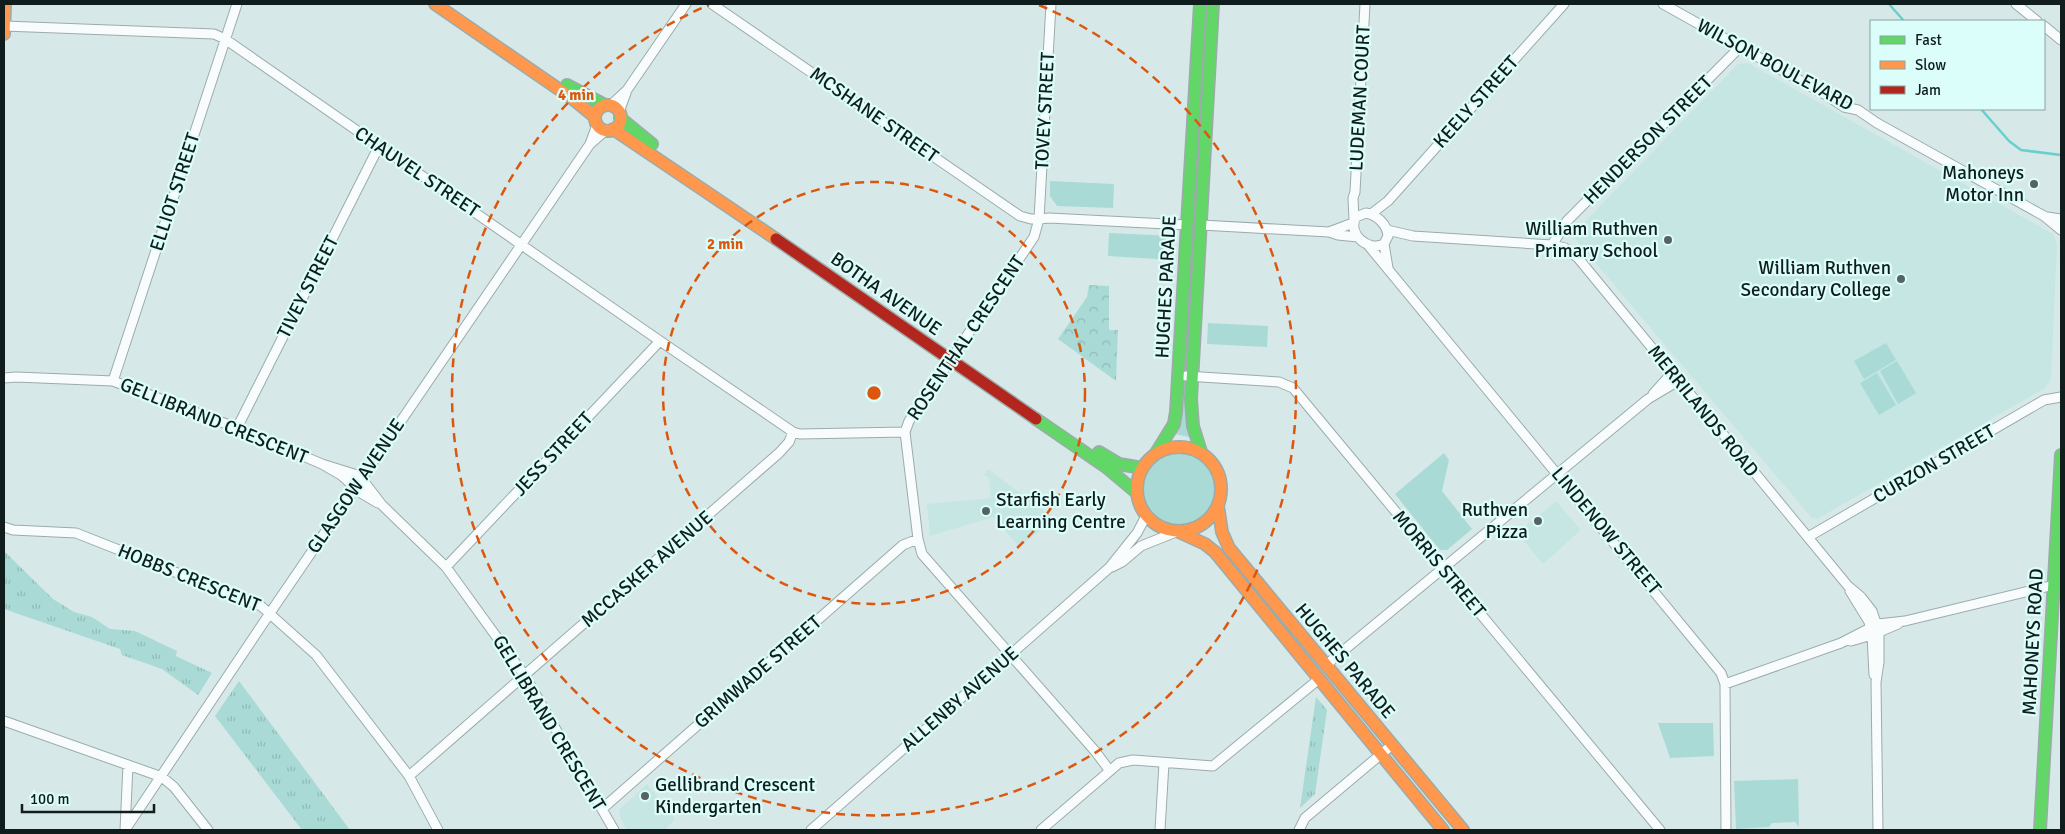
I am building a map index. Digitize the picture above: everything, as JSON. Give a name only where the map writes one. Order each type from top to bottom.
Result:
[{"type":"street","points":[[4,34],[5,4]]},
{"type":"street","name":"ELLIOT STREET","points":[[113,381],[237,4]]},
{"type":"street","name":"BOTHA AVENUE","points":[[435,4],[577,92],[614,110],[643,138],[731,204]]},
{"type":"street","name":"BOTHA AVENUE","points":[[449,4],[573,99],[603,125],[636,143],[731,204],[836,276],[1047,422],[1137,493]]},
{"type":"street","points":[[614,110],[598,110],[603,125],[618,125],[614,110],[686,4]]},
{"type":"street","name":"MCSHANE STREET","points":[[712,4],[1020,216],[1039,219]]},
{"type":"street","name":"TOVEY STREET","points":[[1039,219],[1051,4]]},
{"type":"street","name":"HUGHES PARADE","points":[[1156,453],[1174,424],[1179,376],[1200,4]]},
{"type":"street","name":"HUGHES PARADE","points":[[1201,452],[1191,423],[1192,376],[1213,4]]},
{"type":"street","name":"LUDEMAN COURT","points":[[1353,221],[1365,4]]},
{"type":"street","name":"KEELY STREET","points":[[1368,214],[1388,201],[1564,4]]},
{"type":"street","name":"WILSON BOULEVARD","points":[[1663,4],[1828,96],[1844,107],[1858,110],[1877,123],[2044,216],[2061,230]]},
{"type":"street","points":[[2016,4],[2037,20]]},
{"type":"street","name":"CHAUVEL STREET","points":[[4,26],[214,34],[225,39],[793,432]]},
{"type":"street","points":[[2045,27],[2061,40]]},
{"type":"street","name":"HENDERSON STREET","points":[[1552,245],[1567,221],[1740,47]]},
{"type":"street","name":"GLASGOW AVENUE","points":[[125,830],[270,613],[603,125]]},
{"type":"street","name":"TIVEY STREET","points":[[237,428],[380,146]]},
{"type":"street","points":[[1192,148],[1205,148]]},
{"type":"street","name":"LUDEMAN COURT","points":[[1355,192],[1359,205],[1368,214]]},
{"type":"street","name":"KEELY STREET","points":[[1385,226],[1384,212],[1388,201]]},
{"type":"street","points":[[1329,232],[1353,221],[1360,214],[1368,214],[1385,226],[1413,236],[1552,245]]},
{"type":"street","name":"WILSON BOULEVARD","points":[[2044,216],[2061,219]]},
{"type":"street","points":[[1039,219],[1187,225]]},
{"type":"street","name":"ROSENTHAL CRESCENT","points":[[1039,219],[1034,237],[909,421],[905,432],[918,539],[922,554],[1096,751],[1102,763],[1112,769]]},
{"type":"street","points":[[1353,221],[1358,236],[1368,245],[1374,247],[1413,236]]},
{"type":"street","points":[[1201,226],[1329,232],[1338,235],[1358,236]]},
{"type":"street","points":[[1385,226],[1388,236],[1385,243],[1388,268]]},
{"type":"street","name":"LINDENOW STREET","points":[[1368,245],[1718,668],[1725,684],[1726,830]]},
{"type":"street","name":"MERRILANDS ROAD","points":[[1552,245],[1565,248],[1578,258],[1848,586],[1872,611],[1875,630],[1874,671],[1876,682],[1878,830]]},
{"type":"street","name":"JESS STREET","points":[[446,567],[660,341]]},
{"type":"street","name":"GELLIBRAND CRESCENT","points":[[4,374],[16,377]]},
{"type":"street","name":"MORRIS STREET","points":[[1179,376],[1288,384],[1660,830]]},
{"type":"street","points":[[1041,830],[1119,763],[1128,761],[1164,762],[1213,766],[1319,679],[1326,665],[1675,377]]},
{"type":"street","name":"GELLIBRAND CRESCENT","points":[[4,378],[113,381],[237,428],[322,464],[352,473],[362,479],[382,505],[446,567],[525,676],[614,830]]},
{"type":"street","name":"CURZON STREET","points":[[1808,537],[2044,400],[2061,397]]},
{"type":"street","name":"BOTHA AVENUE","points":[[1047,422],[1111,461],[1128,468],[1142,468]]},
{"type":"street","points":[[793,432],[800,434],[905,432]]},
{"type":"street","name":"MCCASKER AVENUE","points":[[409,776],[779,453],[789,442],[793,432]]},
{"type":"street","points":[[1178,446],[1201,452],[1209,458],[1220,476],[1222,486],[1218,506],[1212,516],[1202,525],[1191,530],[1177,532],[1159,526],[1146,516],[1141,508],[1137,493],[1137,480],[1142,468],[1156,453],[1166,448],[1178,446]]},
{"type":"street","name":"MAHONEYS ROAD","points":[[2040,830],[2061,455]]},
{"type":"street","name":"GELLIBRAND CRESCENT","points":[[322,464],[341,475],[355,488],[382,505]]},
{"type":"street","name":"HUGHES PARADE","points":[[1218,506],[1222,532],[1229,548],[1463,830]]},
{"type":"street","name":"ALLENBY AVENUE","points":[[810,830],[1109,568],[1142,526],[1146,516]]},
{"type":"street","name":"HOBBS CRESCENT","points":[[7,530],[76,533],[254,602],[270,613],[316,656],[409,776],[438,830]]},
{"type":"street","name":"HUGHES PARADE","points":[[1177,532],[1205,544],[1215,552],[1443,830]]},
{"type":"street","name":"ALLENBY AVENUE","points":[[1109,568],[1122,562],[1141,546],[1177,532]]},
{"type":"street","points":[[1134,537],[1141,546]]},
{"type":"street","name":"GRIMWADE STREET","points":[[602,810],[903,544],[918,539]]},
{"type":"street","points":[[1725,684],[1904,621],[2054,585]]},
{"type":"street","points":[[4,721],[162,777],[174,787],[208,830]]},
{"type":"street","points":[[1299,830],[1305,818],[1392,745]]},
{"type":"street","points":[[1160,830],[1164,762]]},
{"type":"street","name":"GLASGOW AVENUE","points":[[125,830],[128,765]]},
{"type":"shaded area","name":"William Ruthven Secondary College","points":[[1748,63],[2053,234],[2057,245],[2051,378],[2045,388],[1817,519],[1811,517],[1572,235],[1738,64]]},
{"type":"shaded area","name":"Starfish Early Learning Centre","points":[[988,469],[1055,519],[1019,547],[993,517],[930,536],[927,504],[991,498],[989,478],[984,475]]},
{"type":"shaded area","points":[[1556,501],[1581,530],[1543,564],[1517,533]]},
{"type":"shaded area","name":"Gellibrand Crescent Kindergarten","points":[[647,784],[675,819],[666,828],[668,830],[627,830],[619,814],[620,809]]},
{"type":"green space","points":[[1050,181],[1114,184],[1113,208],[1057,206],[1050,196]]},
{"type":"green space","points":[[1109,233],[1174,236],[1172,260],[1108,256]]},
{"type":"green space","points":[[1089,285],[1109,286],[1109,330],[1118,330],[1116,381],[1058,339],[1087,297]]},
{"type":"green space","points":[[1208,323],[1268,326],[1267,347],[1207,344]]},
{"type":"green space","points":[[1886,343],[1896,360],[1864,379],[1854,361]]},
{"type":"green space","points":[[1897,361],[1916,393],[1898,404],[1880,371]]},
{"type":"green space","points":[[1877,373],[1896,405],[1879,415],[1860,383]]},
{"type":"green space","points":[[1188,383],[1189,437],[1175,434],[1182,393]]},
{"type":"green space","points":[[1171,450],[1187,450],[1201,456],[1212,467],[1218,481],[1218,497],[1212,511],[1201,522],[1187,528],[1171,528],[1157,522],[1146,511],[1140,497],[1140,481],[1146,467],[1157,456]]},
{"type":"green space","points":[[1444,453],[1449,460],[1442,491],[1472,529],[1447,550],[1440,550],[1395,494]]},
{"type":"green space","points":[[4,551],[53,599],[74,612],[92,617],[110,629],[135,631],[177,651],[176,656],[212,673],[198,695],[162,669],[122,655],[120,649],[4,609]]},
{"type":"green space","points":[[239,681],[350,830],[302,830],[215,716]]},
{"type":"green space","points":[[1316,697],[1327,710],[1315,794],[1300,808]]},
{"type":"green space","points":[[1658,723],[1713,723],[1714,756],[1670,758]]},
{"type":"green space","points":[[1798,779],[1799,827],[1795,822],[1772,823],[1769,827],[1736,829],[1734,781]]},
{"type":"waterway","points":[[1889,4],[1903,20]]},
{"type":"waterway","points":[[1982,110],[2009,141],[2021,150],[2061,155]]},
{"type":"traffic: fast","points":[[1156,453],[1174,424],[1176,412],[1200,4]]},
{"type":"traffic: fast","points":[[1201,452],[1193,426],[1191,399],[1213,4]]},
{"type":"traffic: fast","points":[[567,85],[605,105]]},
{"type":"traffic: fast","points":[[620,118],[652,144]]},
{"type":"traffic: fast","points":[[1036,419],[1106,467],[1137,493]]},
{"type":"traffic: fast","points":[[1099,452],[1119,464],[1142,468]]},
{"type":"traffic: fast","points":[[2040,830],[2061,455]]},
{"type":"traffic: slow","points":[[4,34],[5,4]]},
{"type":"traffic: slow","points":[[435,4],[573,99],[595,117]]},
{"type":"traffic: slow","points":[[608,105],[617,109],[621,118],[617,127],[608,131],[599,127],[595,118],[599,109],[608,105]]},
{"type":"traffic: slow","points":[[613,129],[776,239]]},
{"type":"traffic: slow","points":[[1171,447],[1187,447],[1203,454],[1214,465],[1221,481],[1221,489],[1218,505],[1209,519],[1203,524],[1187,531],[1171,531],[1155,524],[1144,513],[1137,497],[1137,481],[1144,465],[1155,454],[1171,447]]},
{"type":"traffic: slow","points":[[1218,506],[1222,532],[1229,548],[1463,830]]},
{"type":"traffic: slow","points":[[1179,532],[1205,544],[1215,552],[1443,830]]},
{"type":"traffic: jam","points":[[776,239],[1036,419]]},
{"type":"place","name":"Mahoneys Motor Inn","points":[[2034,184]]},
{"type":"place","name":"William Ruthven Primary School","points":[[1668,240]]},
{"type":"place","name":"William Ruthven Secondary College","points":[[1901,279]]},
{"type":"place","name":"Starfish Early Learning Centre","points":[[986,511]]},
{"type":"place","name":"Ruthven Pizza","points":[[1538,521]]},
{"type":"place","name":"Gellibrand Crescent Kindergarten","points":[[645,796]]}]
